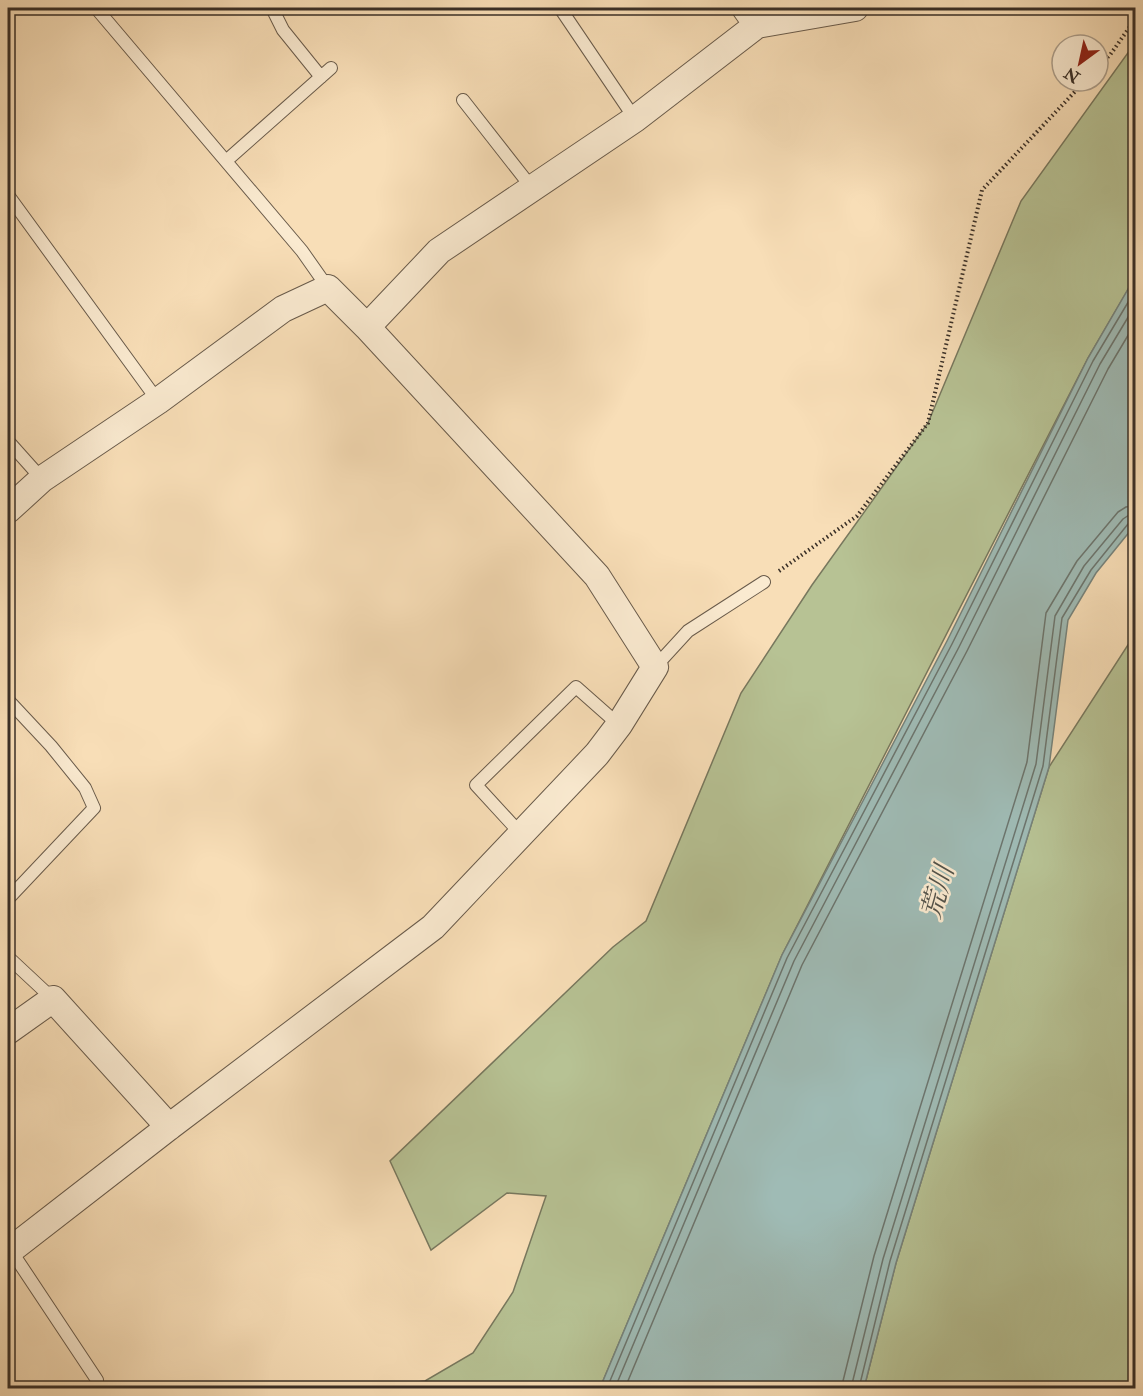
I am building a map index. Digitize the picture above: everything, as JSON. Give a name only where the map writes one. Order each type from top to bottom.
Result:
[{"type":"street","points":[[368,327],[439,251],[635,119],[751,16],[855,8]]},
{"type":"street","points":[[8,510],[42,479],[158,401],[284,309],[328,288],[368,327],[597,576],[655,667],[619,725],[597,754],[432,927],[9,1251]]},
{"type":"street","points":[[8,1031],[53,999],[169,1127]]},
{"type":"lane","points":[[96,8],[302,251],[328,288]]},
{"type":"lane","points":[[272,8],[283,30],[321,77]]},
{"type":"lane","points":[[560,8],[635,119]]},
{"type":"lane","points":[[226,161],[331,68]]},
{"type":"lane","points":[[463,100],[532,188]]},
{"type":"lane","points":[[8,195],[158,401]]},
{"type":"lane","points":[[8,441],[42,479]]},
{"type":"lane","points":[[655,667],[688,631],[764,582]]},
{"type":"lane","points":[[521,834],[476,785],[576,687],[619,725]]},
{"type":"lane","points":[[8,700],[51,746],[85,788],[94,808],[8,899]]},
{"type":"lane","points":[[8,957],[53,999]]},
{"type":"lane","points":[[9,1251],[98,1380]]},
{"type":"path","points":[[1110,55],[1136,18]]},
{"type":"path","points":[[764,582],[857,516],[928,423],[982,190],[1074,93]]},
{"type":"green space","points":[[1135,43],[1135,278],[1088,358],[782,955],[600,1388],[370,1388],[425,1381],[473,1353],[513,1292],[546,1196],[507,1193],[431,1250],[390,1161],[613,947],[646,921],[741,693],[812,585],[928,423],[1021,201],[1099,93],[1110,93],[1110,78]]},
{"type":"green space","points":[[1135,634],[1135,1388],[864,1388],[896,1263],[1049,767]]},
{"type":"water","name":"荒川","points":[[1135,277],[1135,525],[1096,573],[1068,620],[1049,767],[896,1263],[864,1388],[600,1388],[782,955],[947,641],[1088,358]]}]
